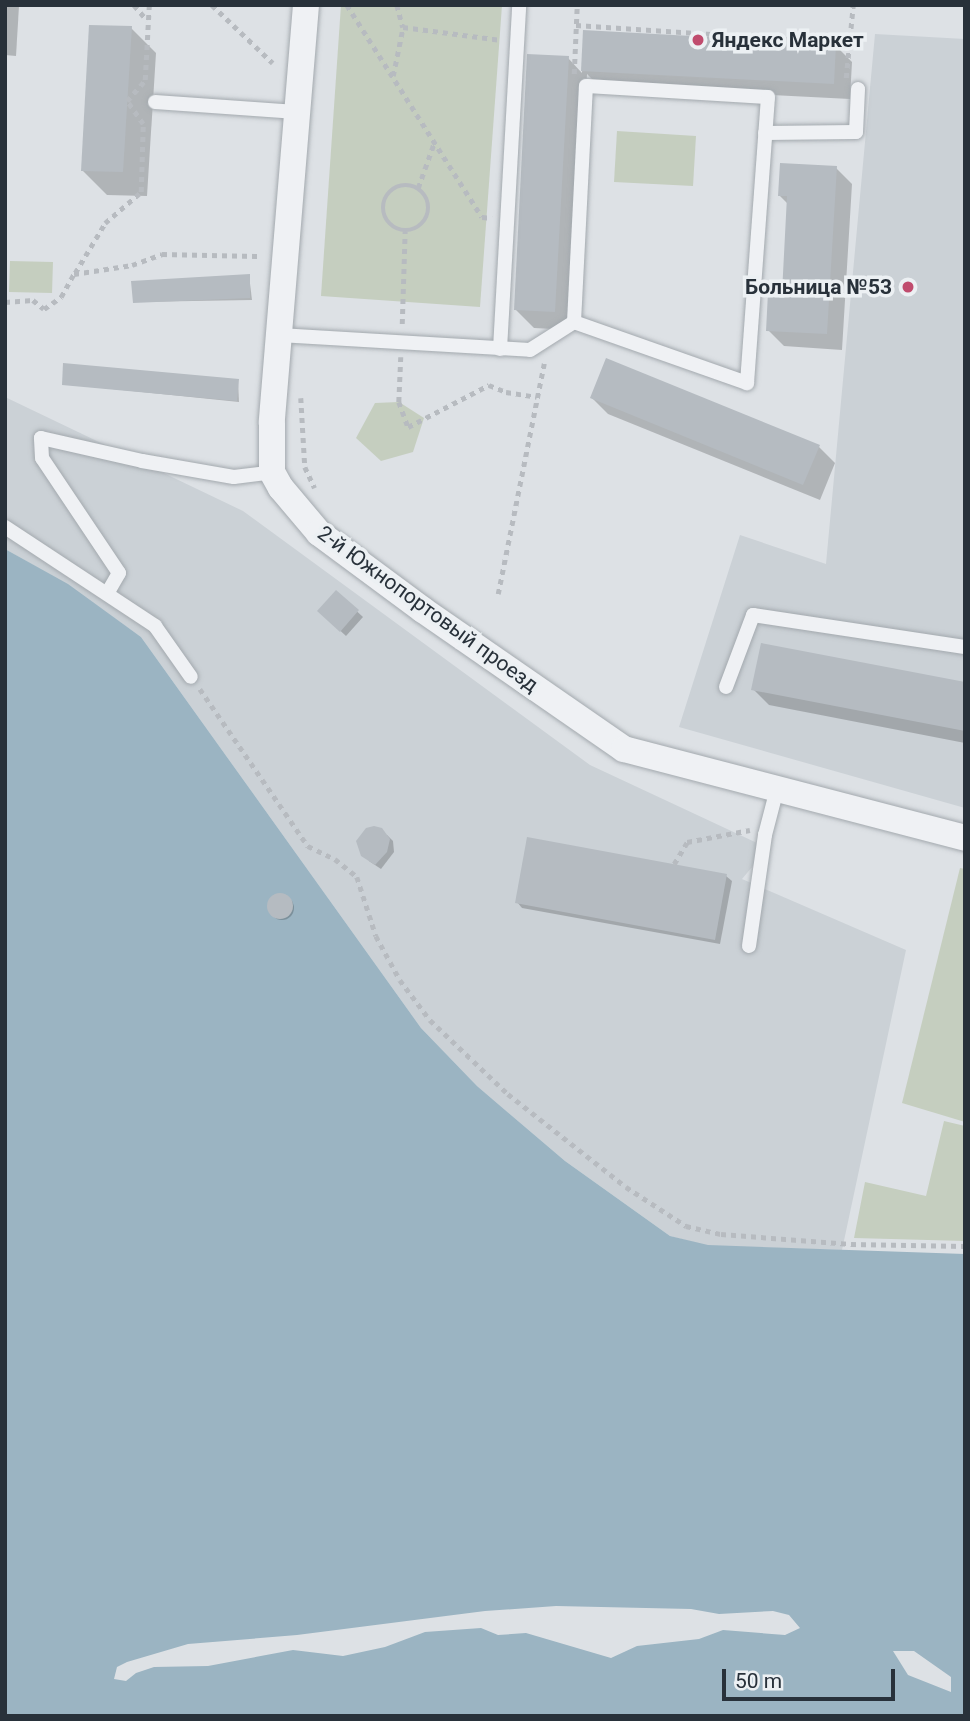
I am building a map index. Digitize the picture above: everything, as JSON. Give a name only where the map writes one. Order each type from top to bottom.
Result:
[{"type":"street","points":[[272,472],[272,423],[306,5]]},
{"type":"street","name":"2-й Южнопортовый проезд","points":[[272,472],[281,488],[319,533],[423,610],[624,749],[965,838]]},
{"type":"lane","points":[[500,349],[519,5]]},
{"type":"lane","points":[[765,133],[856,132],[852,85]]},
{"type":"lane","points":[[586,86],[768,97],[747,383],[574,321],[586,86]]},
{"type":"lane","points":[[148,102],[297,112]]},
{"type":"lane","points":[[279,335],[530,350],[574,321]]},
{"type":"lane","points":[[108,592],[119,573],[42,458],[41,438],[142,461],[234,477],[272,472]]},
{"type":"lane","points":[[5,527],[155,625],[191,677]]},
{"type":"lane","points":[[726,688],[752,615],[965,647]]},
{"type":"lane","points":[[750,946],[767,827],[777,789]]},
{"type":"path","points":[[134,5],[148,21]]},
{"type":"path","points":[[128,101],[145,79],[149,5]]},
{"type":"path","points":[[212,5],[273,63]]},
{"type":"path","points":[[347,5],[482,217]]},
{"type":"path","points":[[393,77],[404,27],[397,5]]},
{"type":"path","points":[[574,74],[577,5]]},
{"type":"path","points":[[852,85],[850,43],[853,5]]},
{"type":"path","points":[[576,24],[850,43]]},
{"type":"path","points":[[404,27],[517,42]]},
{"type":"path","points":[[128,101],[148,102]]},
{"type":"path","points":[[5,302],[33,300],[44,309],[61,297],[105,223],[142,192],[143,124],[128,101]]},
{"type":"path","points":[[418,188],[434,142]]},
{"type":"path","points":[[404,184],[418,188],[428,199],[429,214],[420,226],[405,230],[398,229],[387,219],[384,212],[386,197],[390,191],[404,184]]},
{"type":"path","points":[[405,230],[399,402],[408,427],[489,385],[506,392],[537,397]]},
{"type":"path","points":[[74,274],[132,265],[162,254],[261,256]]},
{"type":"path","points":[[498,594],[545,356],[543,342]]},
{"type":"path","points":[[300,390],[305,467],[319,499]]},
{"type":"path","points":[[191,677],[308,846],[335,859],[357,877],[376,936],[400,980],[430,1020],[508,1094],[626,1187],[686,1226],[721,1234],[851,1244],[965,1246]]},
{"type":"path","points":[[674,864],[687,842],[767,827]]},
{"type":"shaded area","name":"Больница №53","points":[[875,34],[965,39],[965,808],[679,727],[740,535],[826,564]]},
{"type":"shaded area","points":[[5,397],[243,511],[590,765],[768,848],[742,879],[906,950],[842,1250],[708,1246],[670,1236],[565,1161],[477,1086],[421,1028],[141,637],[68,585],[5,549]]},
{"type":"green space","points":[[341,5],[502,5],[480,307],[321,296]]},
{"type":"green space","points":[[617,131],[696,136],[693,186],[614,182]]},
{"type":"green space","points":[[10,261],[53,262],[52,293],[9,292]]},
{"type":"green space","points":[[399,402],[424,418],[413,452],[381,461],[356,438],[375,403]]},
{"type":"green space","points":[[960,868],[965,869],[965,1122],[902,1103]]},
{"type":"green space","points":[[944,1121],[965,1126],[965,1241],[854,1238],[865,1182],[926,1196]]},
{"type":"water","points":[[5,549],[68,584],[141,637],[421,1028],[477,1086],[565,1161],[670,1236],[708,1245],[965,1254],[965,1716],[5,1716]],"holes":[[[556,1606],[691,1609],[719,1614],[773,1611],[789,1615],[800,1628],[785,1635],[723,1630],[699,1639],[637,1646],[611,1658],[526,1633],[498,1635],[481,1628],[425,1632],[385,1647],[343,1656],[293,1650],[208,1666],[154,1667],[136,1673],[126,1681],[114,1679],[117,1667],[127,1662],[188,1644],[297,1635],[485,1611]],[[893,1651],[914,1651],[951,1677],[951,1692],[908,1675]]]},
{"type":"building","points":[[89,25],[132,26],[123,172],[81,171]]},
{"type":"building","points":[[583,30],[836,44],[834,84],[581,71]]},
{"type":"building","points":[[527,54],[569,56],[555,312],[514,310]]},
{"type":"building","points":[[780,163],[837,166],[827,334],[766,331],[768,292],[782,293],[787,196],[778,196]]},
{"type":"building","points":[[250,274],[250,298],[133,303],[131,281]]},
{"type":"building","points":[[606,358],[820,445],[803,485],[590,398]]},
{"type":"building","points":[[63,363],[239,379],[237,401],[62,385]]},
{"type":"building","points":[[336,590],[359,610],[340,632],[317,611]]},
{"type":"building","points":[[761,643],[965,682],[965,731],[751,690]]},
{"type":"building","points":[[366,828],[382,828],[390,839],[387,852],[375,865],[361,856],[356,841]]},
{"type":"building","points":[[527,837],[727,874],[715,940],[515,903]]},
{"type":"building","points":[[280,893],[289,897],[293,906],[289,915],[280,919],[271,915],[267,906],[271,897]]},
{"type":"place","name":"Яндекс Маркет","points":[[698,40]]},
{"type":"place","name":"Больница №53","points":[[908,287]]}]
